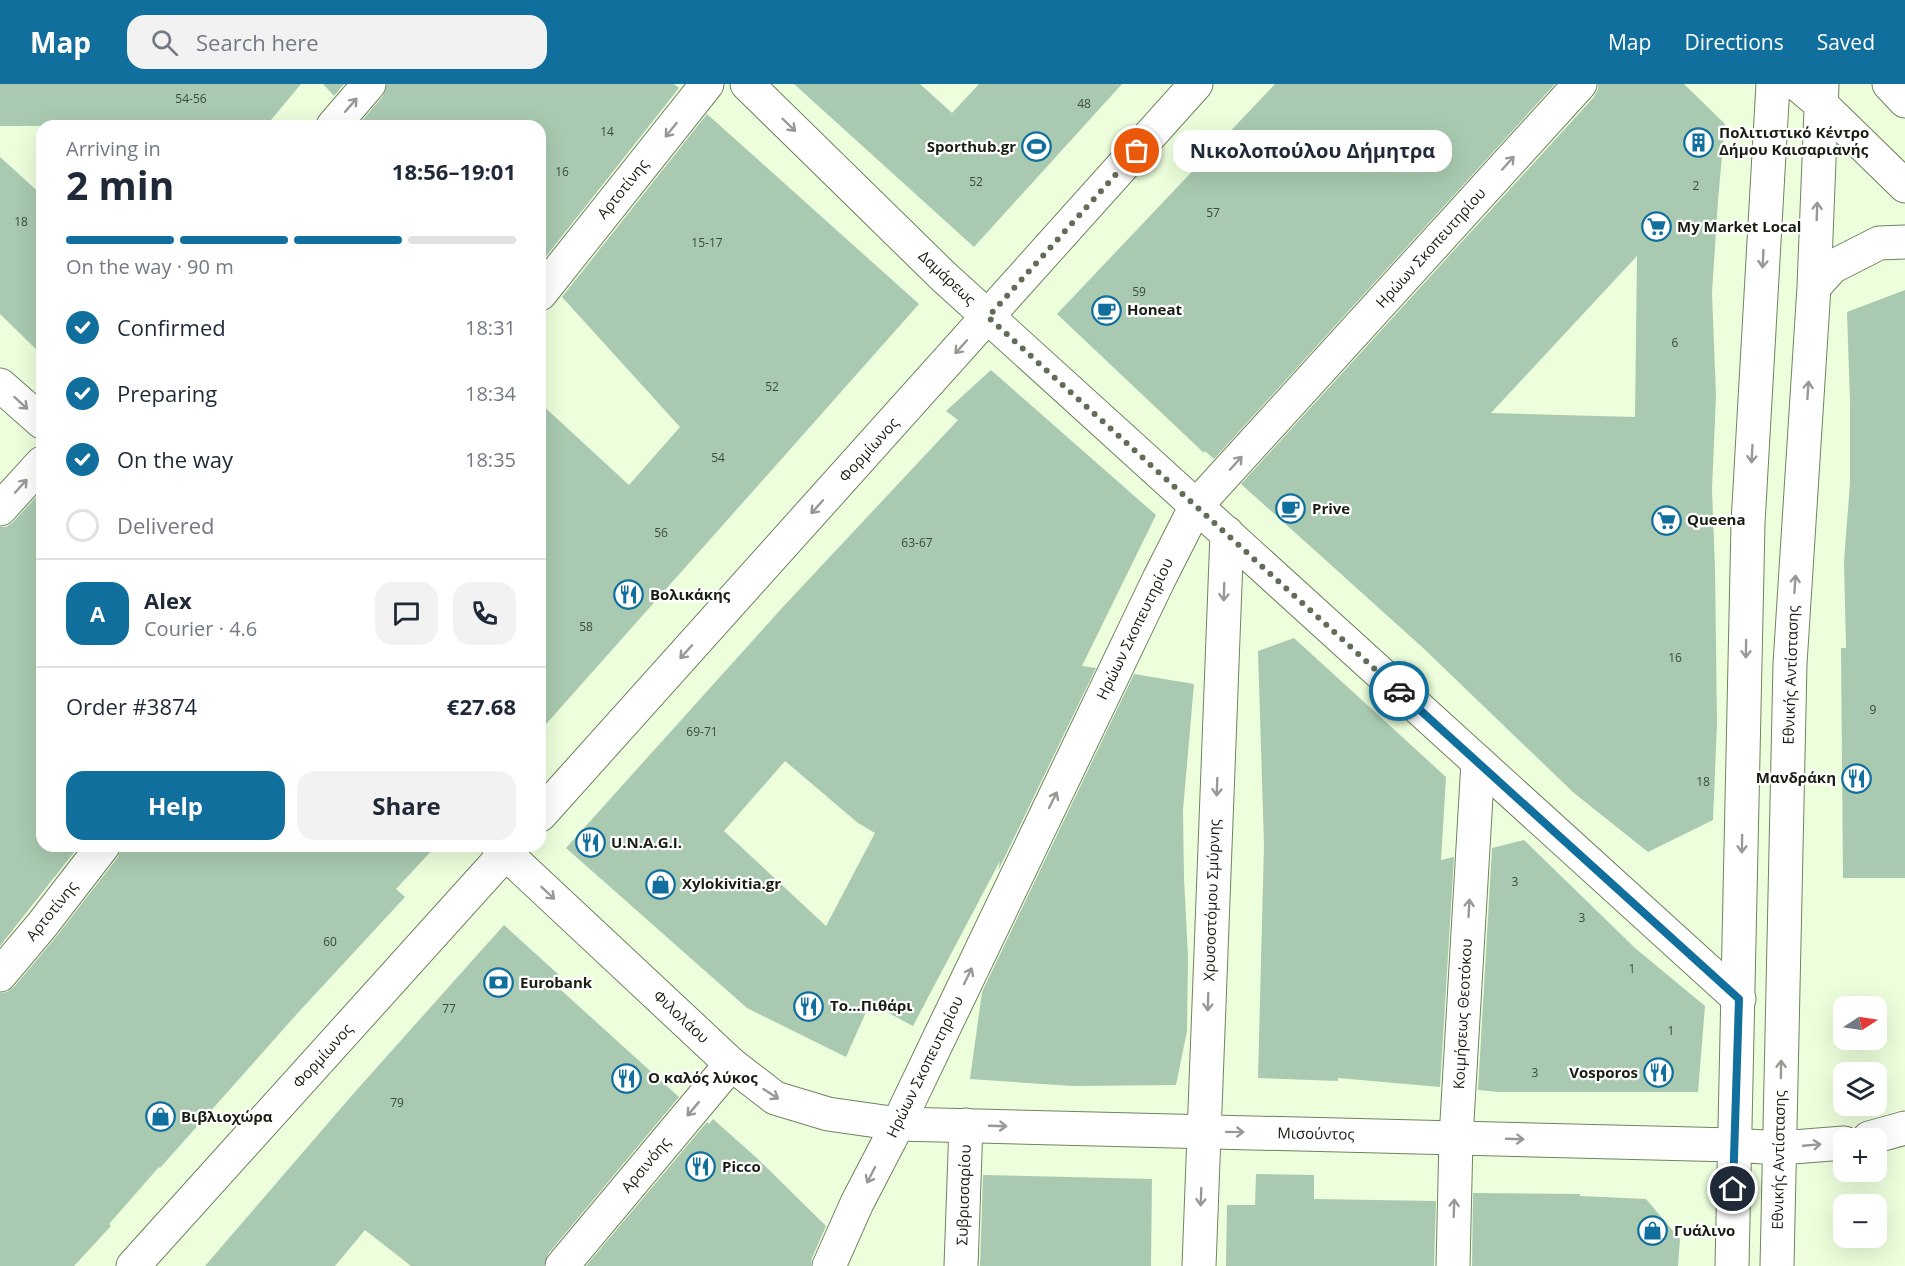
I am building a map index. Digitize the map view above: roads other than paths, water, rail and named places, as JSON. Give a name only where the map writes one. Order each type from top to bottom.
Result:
[{"type":"street","points":[[338,120],[369,84]]},
{"type":"street","name":"Αρτοτίνης","points":[[546,286],[707,84]]},
{"type":"street","name":"Δαμάρεως","points":[[747,84],[943,276],[1739,999]]},
{"type":"street","name":"Φορμίωνος","points":[[546,808],[1196,84]]},
{"type":"street","name":"Ηρώων Σκοπευτηρίου","points":[[829,1266],[856,1203],[898,1124],[1196,506],[1580,84]]},
{"type":"street","points":[[1732,1266],[1748,523],[1773,84]]},
{"type":"street","points":[[1889,84],[1905,101]]},
{"type":"street","points":[[1814,91],[1905,186]]},
{"type":"street","name":"Εθνικής Αντίστασης","points":[[1777,1266],[1790,664],[1814,287],[1814,91]]},
{"type":"street","points":[[1814,287],[1832,267],[1879,243],[1905,242]]},
{"type":"street","points":[[0,385],[36,417]]},
{"type":"street","points":[[0,509],[36,470]]},
{"type":"street","name":"Χρυσοστόμου Σμύρνης","points":[[1199,1266],[1227,533]]},
{"type":"street","name":"Κοιμήσεως Θεοτόκου","points":[[1453,1266],[1456,1138],[1478,762]]},
{"type":"street","name":"Αρτοτίνης","points":[[0,975],[99,852]]},
{"type":"street","name":"Φορμίωνος","points":[[133,1266],[501,852]]},
{"type":"street","name":"Φιλολάου","points":[[509,852],[731,1064],[775,1098],[828,1114],[898,1124]]},
{"type":"street","name":"Αρσινόης","points":[[562,1266],[731,1064]]},
{"type":"street","name":"Μισούντος","points":[[898,1124],[1780,1148],[1833,1144]]},
{"type":"street","name":"Συβρισσαρίου","points":[[962,1266],[966,1125]]},
{"type":"street","points":[[1887,1133],[1905,1128]]},
{"type":"place","name":"Πολιτιστικό Κέντρο Δήμου Καισαριανής","points":[[1698,142]]},
{"type":"place","name":"Sporthub.gr","points":[[1037,147]]},
{"type":"place","name":"Νικολοπούλου Δήμητρα","points":[[1137,151]]},
{"type":"place","name":"My Market Local","points":[[1656,227]]},
{"type":"place","name":"Honeat","points":[[1106,310]]},
{"type":"place","name":"Prive","points":[[1291,509]]},
{"type":"place","name":"Queena","points":[[1666,520]]},
{"type":"place","name":"Βολικάκης","points":[[629,595]]},
{"type":"place","name":"Μανδράκη","points":[[1857,778]]},
{"type":"place","name":"U.N.A.G.I.","points":[[590,843]]},
{"type":"place","name":"Xylokivitia.gr","points":[[661,884]]},
{"type":"place","name":"Eurobank","points":[[499,983]]},
{"type":"place","name":"Το...Πιθάρι","points":[[809,1006]]},
{"type":"place","name":"Vosporos","points":[[1659,1073]]},
{"type":"place","name":"Ο καλός λύκος","points":[[627,1078]]},
{"type":"place","name":"Βιβλιοχώρα","points":[[160,1117]]},
{"type":"place","name":"Picco","points":[[701,1167]]},
{"type":"place","name":"Γυάλινο","points":[[1653,1231]]}]
